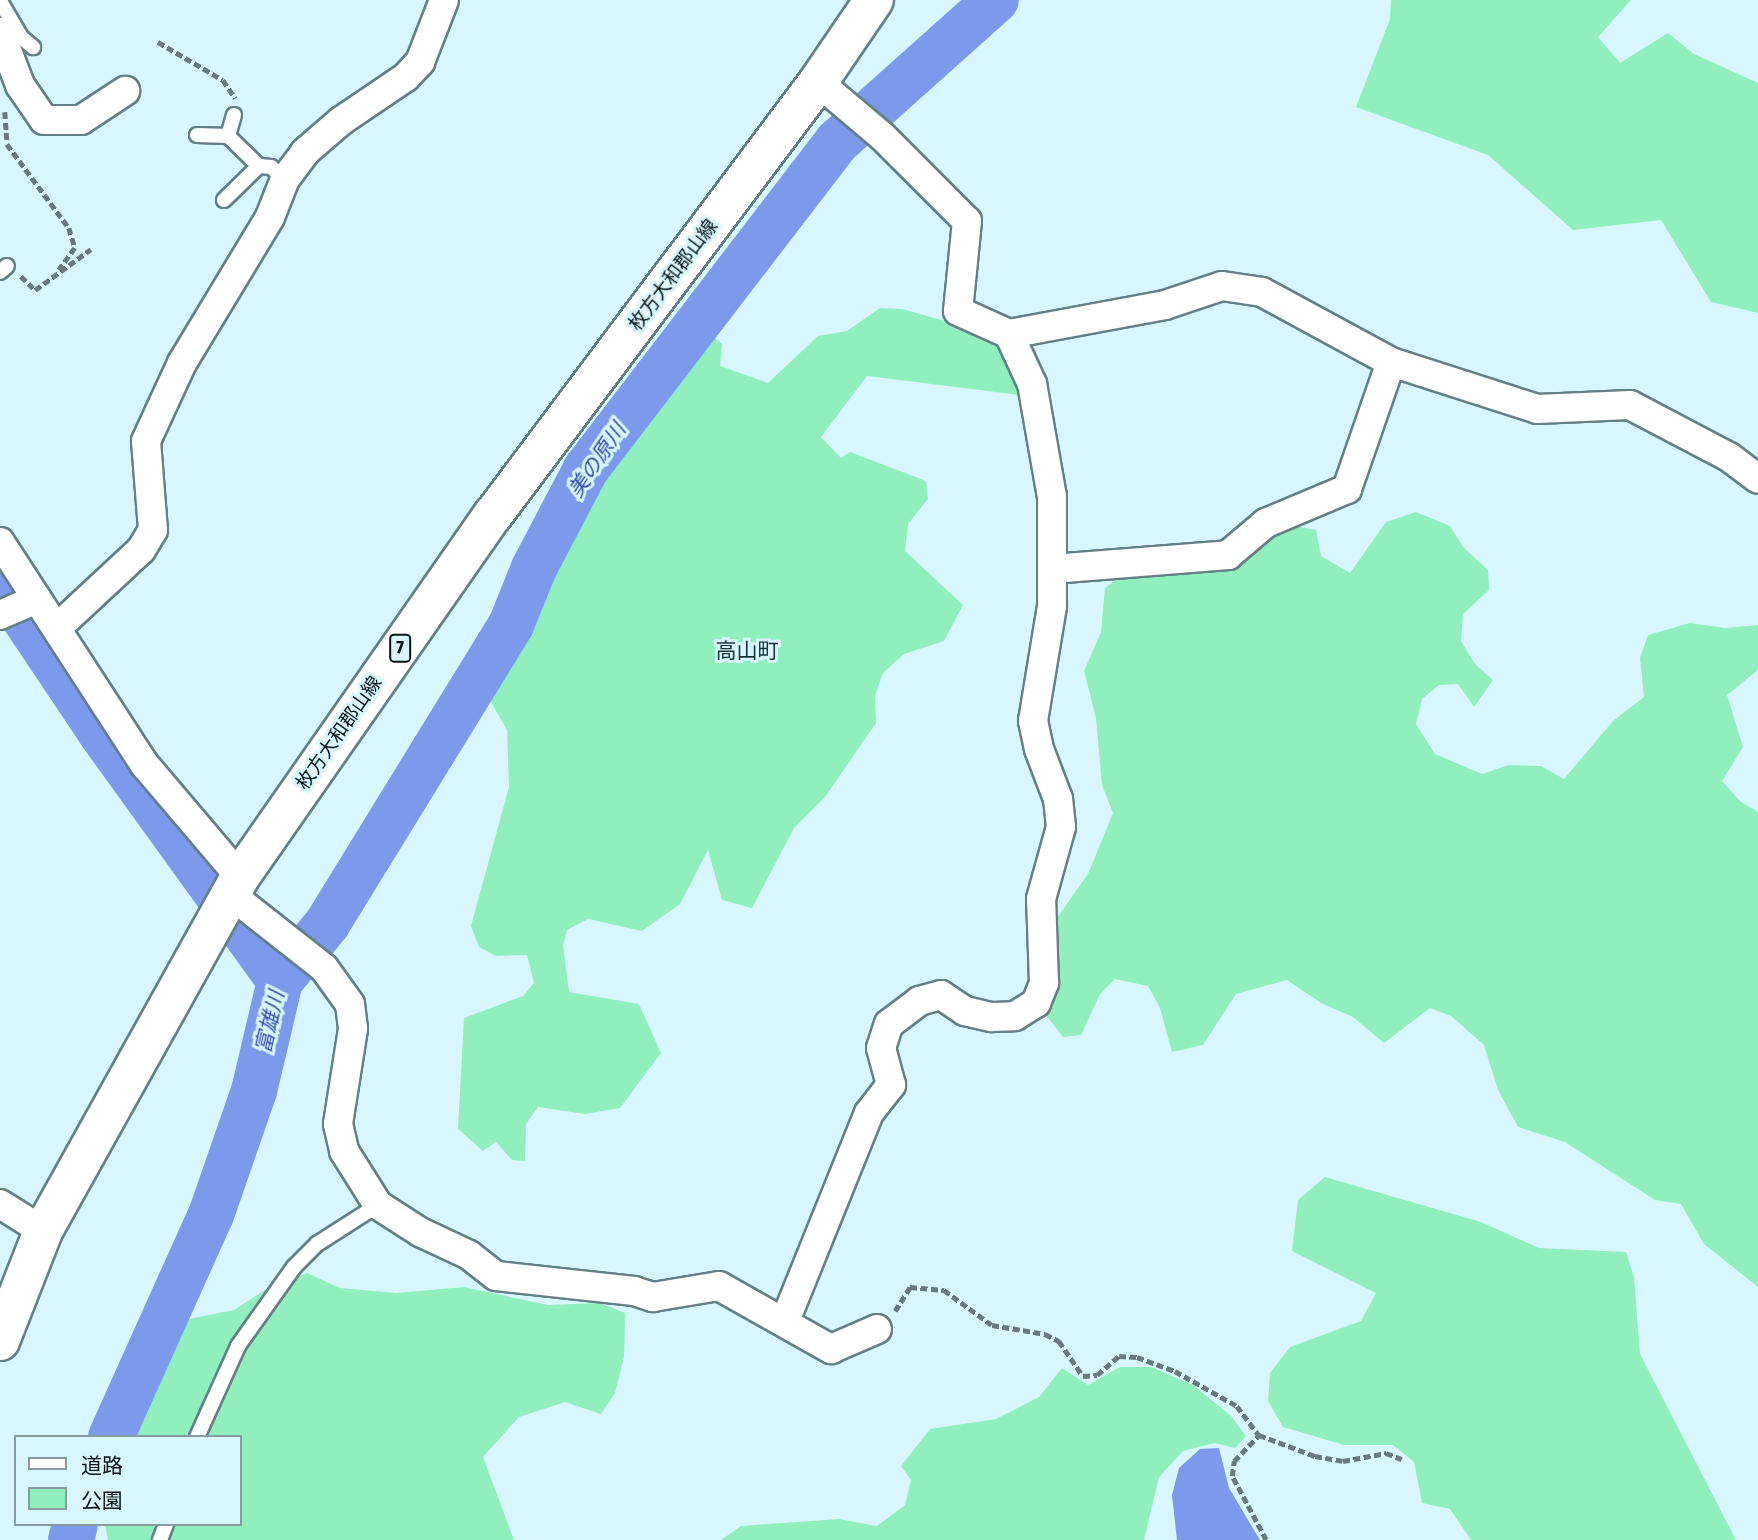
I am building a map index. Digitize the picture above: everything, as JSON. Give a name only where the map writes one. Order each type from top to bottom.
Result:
[{"type":"main road","name":"枚方大和郡山線","points":[[0,1341],[43,1231],[235,885],[493,515],[832,93],[874,0]]},
{"type":"street","points":[[58,627],[141,550],[153,530],[146,441],[182,362],[265,228],[285,179],[305,152],[341,121],[406,77],[419,62],[444,0]]},
{"type":"street","points":[[0,32],[20,85],[44,120],[81,120],[125,91]]},
{"type":"street","points":[[832,93],[882,136],[967,221],[958,312],[1009,334],[1165,304],[1222,286],[1262,292],[1391,362],[1537,409],[1630,405],[1729,457],[1758,479]]},
{"type":"street","points":[[785,1321],[817,1249],[831,1199],[869,1113],[891,1085],[881,1048],[889,1024],[919,1001],[941,995],[965,1011],[992,1017],[1015,1016],[1036,1003],[1044,983],[1041,899],[1061,827],[1058,799],[1039,749],[1033,721],[1052,606],[1052,497],[1032,384],[1009,334]]},
{"type":"street","points":[[1052,569],[1228,555],[1266,523],[1347,489],[1391,362]]},
{"type":"street","points":[[0,542],[58,627],[145,765],[235,885],[324,968],[350,1004],[353,1028],[338,1124],[344,1151],[378,1205],[420,1232],[469,1255],[496,1276],[634,1291],[653,1297],[719,1286],[831,1349],[877,1329]]},
{"type":"street","points":[[0,615],[37,599]]},
{"type":"street","points":[[0,1204],[43,1231]]},
{"type":"lane","points":[[0,1],[33,47]]},
{"type":"lane","points":[[228,136],[234,115]]},
{"type":"lane","points":[[197,135],[228,136],[259,166],[271,167],[285,179]]},
{"type":"lane","points":[[224,200],[259,166]]},
{"type":"lane","points":[[198,1435],[238,1346],[294,1267],[317,1244],[378,1205]]},
{"type":"path","points":[[158,42],[223,80],[236,100],[234,115]]},
{"type":"path","points":[[0,102],[5,113],[6,144],[69,228],[75,248],[59,270]]},
{"type":"path","points":[[4,269],[34,290],[91,249]]},
{"type":"path","points":[[877,1329],[901,1306],[910,1287],[943,1290],[992,1325],[1045,1334],[1059,1341],[1083,1376],[1097,1375],[1119,1356],[1137,1357],[1175,1371],[1237,1406],[1259,1435],[1315,1456],[1343,1461],[1385,1453],[1402,1459]]},
{"type":"path","points":[[1259,1435],[1234,1461],[1233,1476],[1266,1540]]},
{"type":"green space","points":[[1391,0],[1631,0],[1598,37],[1620,63],[1668,33],[1694,54],[1758,83],[1758,313],[1711,302],[1661,220],[1573,230],[1488,155],[1356,107],[1390,19]]},
{"type":"green space","points":[[880,308],[902,309],[985,332],[1000,343],[1021,395],[867,376],[821,437],[841,458],[850,452],[926,481],[928,499],[908,524],[905,551],[963,605],[944,641],[904,654],[883,673],[875,696],[876,723],[825,797],[794,828],[752,908],[722,900],[708,850],[680,904],[642,931],[588,919],[567,930],[563,945],[569,992],[639,1004],[661,1053],[620,1108],[585,1114],[538,1107],[526,1124],[525,1161],[512,1160],[496,1142],[483,1151],[458,1129],[464,1018],[523,996],[534,983],[527,955],[496,956],[479,947],[471,926],[509,787],[507,730],[484,690],[511,642],[570,513],[607,449],[704,328],[722,344],[720,366],[768,383],[818,336],[847,331]]},
{"type":"green space","points":[[1416,512],[1450,526],[1463,547],[1488,570],[1489,590],[1463,614],[1461,641],[1475,664],[1493,680],[1474,707],[1458,684],[1439,685],[1422,699],[1416,724],[1435,754],[1482,774],[1509,765],[1541,766],[1564,779],[1613,721],[1644,697],[1640,658],[1648,635],[1690,623],[1725,628],[1758,625],[1758,670],[1727,695],[1743,747],[1722,781],[1741,802],[1758,812],[1758,1287],[1704,1244],[1681,1204],[1655,1200],[1565,1142],[1518,1127],[1498,1090],[1484,1045],[1451,1016],[1430,1008],[1384,1043],[1353,1017],[1321,1003],[1287,980],[1236,994],[1203,1045],[1172,1052],[1160,1008],[1148,986],[1115,979],[1100,994],[1081,1035],[1063,1037],[1046,1015],[1052,925],[1088,874],[1113,813],[1102,785],[1096,718],[1084,671],[1101,632],[1105,588],[1130,570],[1295,526],[1316,530],[1321,556],[1350,573],[1386,522]]},
{"type":"green space","points":[[1325,1177],[1481,1222],[1539,1248],[1626,1252],[1634,1277],[1640,1354],[1736,1540],[1471,1540],[1450,1509],[1422,1503],[1414,1462],[1393,1445],[1344,1445],[1283,1427],[1268,1401],[1270,1373],[1290,1347],[1361,1321],[1376,1293],[1292,1251],[1298,1200]]},
{"type":"green space","points":[[307,1273],[340,1288],[397,1293],[464,1287],[548,1305],[600,1303],[625,1313],[624,1357],[615,1393],[601,1414],[565,1402],[519,1417],[483,1457],[514,1540],[108,1540],[105,1526],[242,1526],[242,1435],[135,1435],[189,1319],[234,1310],[265,1290]]},
{"type":"green space","points":[[1120,1367],[1151,1367],[1193,1385],[1231,1416],[1246,1436],[1235,1448],[1215,1443],[1183,1451],[1159,1477],[1144,1540],[721,1540],[741,1526],[839,1519],[877,1526],[905,1505],[911,1480],[901,1466],[930,1429],[996,1419],[1039,1397],[1062,1368],[1088,1385]]},
{"type":"water","points":[[1219,1448],[1229,1488],[1260,1540],[1177,1540],[1172,1495],[1179,1468],[1200,1449]]},
{"type":"waterway","name":"美の原川","points":[[112,1435],[211,1215],[254,1091],[280,981],[327,924],[511,625],[534,568],[586,469],[837,142],[996,0]]},
{"type":"waterway","name":"富雄川","points":[[0,582],[101,733],[280,981]]},
{"type":"waterway","name":"富雄川","points":[[71,1540],[74,1526]]},
{"type":"district","name":"高山町","points":[[747,651]]}]
